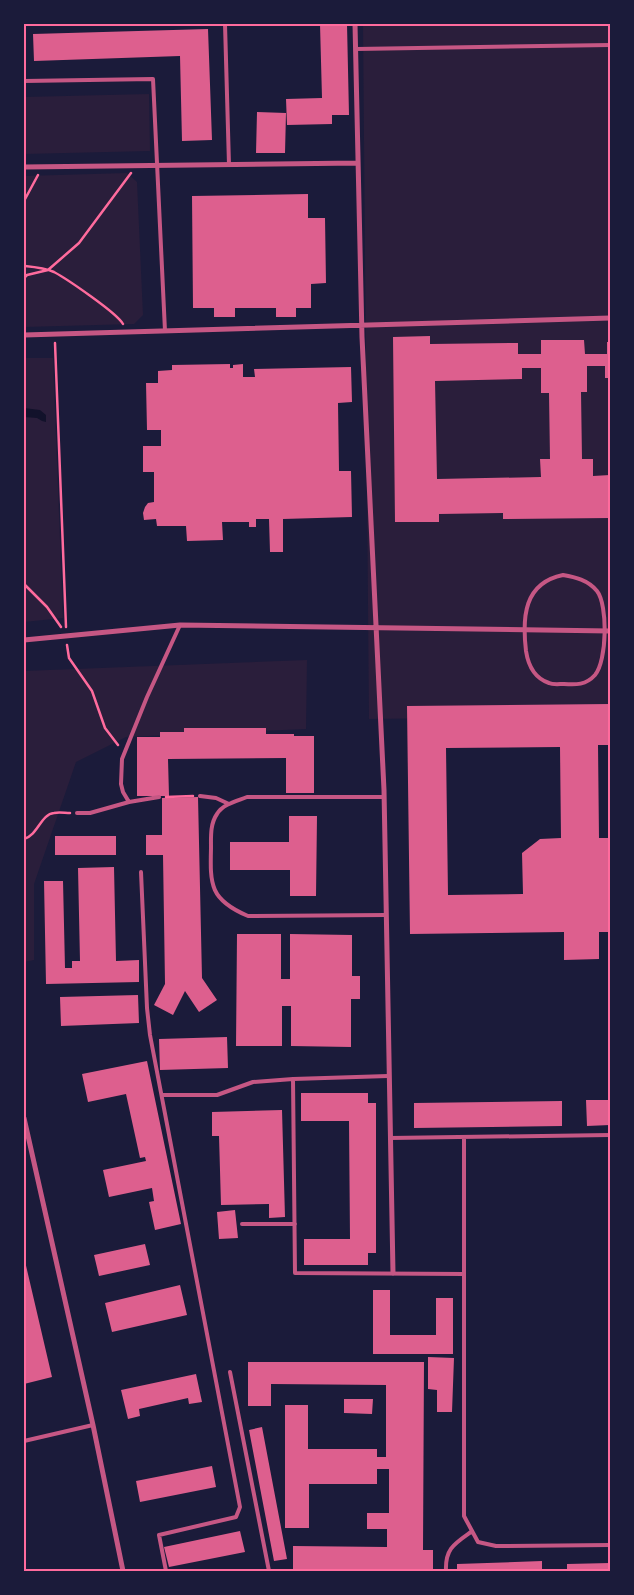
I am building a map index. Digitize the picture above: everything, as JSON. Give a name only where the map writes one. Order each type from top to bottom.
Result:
[{"type":"street","points":[[355,24],[362,326],[384,797],[393,1273]]},
{"type":"street","points":[[24,168],[358,164]]},
{"type":"street","points":[[24,335],[610,318]]},
{"type":"street","points":[[24,640],[180,625],[607,631]]},
{"type":"street","points":[[24,1118],[94,1425],[123,1571]]},
{"type":"lane","points":[[224,24],[229,165]]},
{"type":"lane","points":[[356,49],[610,45]]},
{"type":"lane","points":[[24,82],[153,79],[165,331]]},
{"type":"lane","points":[[563,575],[577,577],[589,584],[598,591],[607,631],[605,646],[597,673],[588,682],[576,685],[549,683],[541,679],[532,670],[527,660],[525,630],[525,610],[531,596],[540,584],[550,578],[563,575]]},
{"type":"lane","points":[[129,802],[121,784],[122,759],[146,697],[180,625]]},
{"type":"lane","points":[[200,796],[216,798],[229,804]]},
{"type":"lane","points":[[77,813],[90,813],[129,802],[159,797]]},
{"type":"lane","points":[[384,797],[247,797],[229,804],[217,813],[212,827],[210,878],[217,895],[232,909],[248,916],[386,915]]},
{"type":"lane","points":[[141,872],[147,1008],[150,1035],[240,1507],[236,1518],[159,1535],[166,1571]]},
{"type":"lane","points":[[162,1094],[217,1094],[253,1082],[388,1076]]},
{"type":"lane","points":[[293,1079],[295,1273],[464,1274]]},
{"type":"lane","points":[[389,1138],[610,1135]]},
{"type":"lane","points":[[464,1137],[464,1516],[478,1542],[496,1546],[610,1545]]},
{"type":"lane","points":[[242,1224],[295,1224]]},
{"type":"lane","points":[[230,1372],[269,1571]]},
{"type":"lane","points":[[24,1441],[94,1425]]},
{"type":"lane","points":[[446,1571],[445,1560],[452,1546],[471,1532]]},
{"type":"path","points":[[24,278],[27,275],[48,270],[79,243],[136,166]]},
{"type":"path","points":[[24,201],[43,167]]},
{"type":"path","points":[[24,266],[37,267],[54,272],[110,310],[121,320],[127,332]]},
{"type":"path","points":[[55,334],[67,648],[69,658],[89,686],[100,712],[104,728],[125,749]]},
{"type":"path","points":[[24,584],[47,607],[66,635]]},
{"type":"path","points":[[159,797],[200,796]]},
{"type":"path","points":[[24,839],[33,835],[48,815],[53,812],[77,813]]},
{"type":"shaded area","points":[[363,24],[610,24],[610,716],[369,719]]},
{"type":"shaded area","points":[[149,94],[150,151],[24,154],[24,97]]},
{"type":"shaded area","points":[[127,173],[137,182],[143,315],[134,324],[24,327],[24,176]]},
{"type":"shaded area","points":[[24,358],[53,358],[63,618],[24,622]]},
{"type":"shaded area","points":[[24,408],[40,410],[46,415],[46,422],[37,418],[24,417]]},
{"type":"shaded area","points":[[307,660],[306,729],[126,737],[76,762],[34,884],[34,960],[24,962],[24,671]]},
{"type":"building","points":[[320,24],[347,24],[349,115],[332,115],[332,124],[287,125],[286,99],[322,98]]},
{"type":"building","points":[[208,29],[212,140],[182,141],[180,56],[34,61],[33,34]]},
{"type":"building","points":[[257,112],[286,113],[285,153],[256,153]]},
{"type":"building","points":[[308,194],[308,218],[325,218],[326,283],[311,284],[311,308],[296,308],[296,317],[276,317],[276,308],[235,308],[235,317],[214,317],[214,308],[193,308],[192,196]]},
{"type":"building","points":[[430,336],[430,344],[518,343],[518,354],[541,354],[541,340],[584,340],[585,354],[607,354],[607,342],[610,342],[610,378],[605,378],[605,366],[587,366],[587,392],[581,392],[582,459],[593,459],[593,476],[610,475],[610,518],[503,519],[503,513],[439,514],[439,522],[395,522],[393,337]],"holes":[[[522,368],[541,368],[541,393],[549,393],[550,459],[540,459],[541,477],[437,479],[435,381],[522,379]]]},
{"type":"building","points":[[230,364],[230,368],[233,368],[233,365],[243,364],[243,377],[255,377],[254,369],[351,367],[352,402],[338,403],[339,471],[351,471],[352,517],[283,519],[283,552],[270,552],[269,519],[256,519],[256,527],[249,527],[249,522],[222,522],[223,540],[187,541],[186,526],[157,526],[156,519],[144,520],[143,513],[145,507],[148,503],[154,502],[154,472],[143,472],[143,446],[161,446],[161,430],[147,430],[146,383],[158,383],[158,371],[172,370],[172,365]]},
{"type":"building","points":[[610,704],[610,745],[598,745],[599,838],[610,838],[610,932],[599,932],[599,959],[564,960],[564,932],[410,934],[407,706]],"holes":[[[560,747],[561,838],[540,839],[522,853],[523,894],[448,895],[446,748]]]},
{"type":"building","points":[[184,728],[266,728],[266,734],[314,736],[314,793],[286,793],[286,758],[168,759],[169,796],[137,796],[137,737],[160,737],[160,732],[184,732]]},
{"type":"building","points":[[198,797],[202,978],[217,1000],[199,1012],[185,991],[173,1015],[154,1005],[165,984],[163,855],[146,855],[146,835],[162,835],[162,798]]},
{"type":"building","points":[[289,816],[317,816],[316,896],[290,896],[290,870],[230,870],[230,842],[289,842]]},
{"type":"building","points":[[55,836],[116,836],[116,855],[55,855]]},
{"type":"building","points":[[114,867],[116,961],[139,960],[139,982],[46,984],[44,881],[63,881],[65,968],[72,968],[72,961],[80,961],[78,868]]},
{"type":"building","points":[[237,934],[281,934],[281,979],[290,979],[290,934],[352,935],[352,976],[360,976],[360,999],[351,999],[351,1047],[291,1046],[291,1006],[282,1006],[282,1046],[236,1046]]},
{"type":"building","points":[[138,995],[139,1023],[61,1026],[60,997]]},
{"type":"building","points":[[227,1037],[228,1068],[160,1070],[159,1039]]},
{"type":"building","points":[[147,1061],[181,1224],[155,1230],[149,1202],[154,1201],[152,1188],[109,1197],[103,1170],[146,1161],[145,1157],[140,1158],[126,1094],[88,1102],[82,1074]]},
{"type":"building","points":[[301,1093],[368,1093],[368,1103],[376,1103],[376,1253],[368,1253],[368,1265],[304,1265],[304,1239],[350,1239],[349,1121],[301,1121]]},
{"type":"building","points":[[586,1100],[610,1100],[610,1125],[587,1126]]},
{"type":"building","points":[[562,1101],[562,1126],[414,1128],[414,1103]]},
{"type":"building","points":[[282,1110],[285,1217],[269,1218],[269,1204],[221,1205],[219,1136],[212,1136],[212,1112]]},
{"type":"building","points":[[235,1210],[238,1238],[219,1239],[217,1212]]},
{"type":"building","points":[[145,1244],[150,1265],[99,1276],[94,1255]]},
{"type":"building","points":[[24,1257],[52,1377],[24,1384]]},
{"type":"building","points":[[180,1285],[187,1315],[112,1332],[105,1303]]},
{"type":"building","points":[[373,1290],[390,1290],[390,1335],[436,1335],[436,1298],[453,1298],[453,1354],[373,1354]]},
{"type":"building","points":[[428,1357],[454,1358],[452,1412],[437,1412],[437,1390],[428,1389]]},
{"type":"building","points":[[248,1362],[424,1362],[423,1550],[433,1550],[433,1571],[293,1571],[293,1546],[387,1547],[387,1529],[367,1529],[367,1513],[389,1513],[389,1469],[377,1469],[377,1484],[309,1484],[309,1528],[285,1528],[285,1405],[308,1405],[308,1449],[377,1449],[377,1457],[386,1457],[386,1385],[271,1384],[271,1406],[248,1406]]},
{"type":"building","points":[[196,1374],[202,1402],[189,1404],[188,1398],[139,1409],[140,1416],[128,1419],[121,1390]]},
{"type":"building","points":[[344,1399],[373,1399],[372,1414],[344,1413]]},
{"type":"building","points":[[262,1427],[287,1559],[274,1561],[249,1430]]},
{"type":"building","points":[[212,1466],[216,1487],[140,1502],[136,1481]]},
{"type":"building","points":[[240,1531],[245,1552],[169,1567],[164,1547]]},
{"type":"building","points":[[542,1561],[542,1571],[457,1571],[457,1564]]},
{"type":"building","points":[[610,1563],[610,1571],[567,1571],[567,1564]]}]
